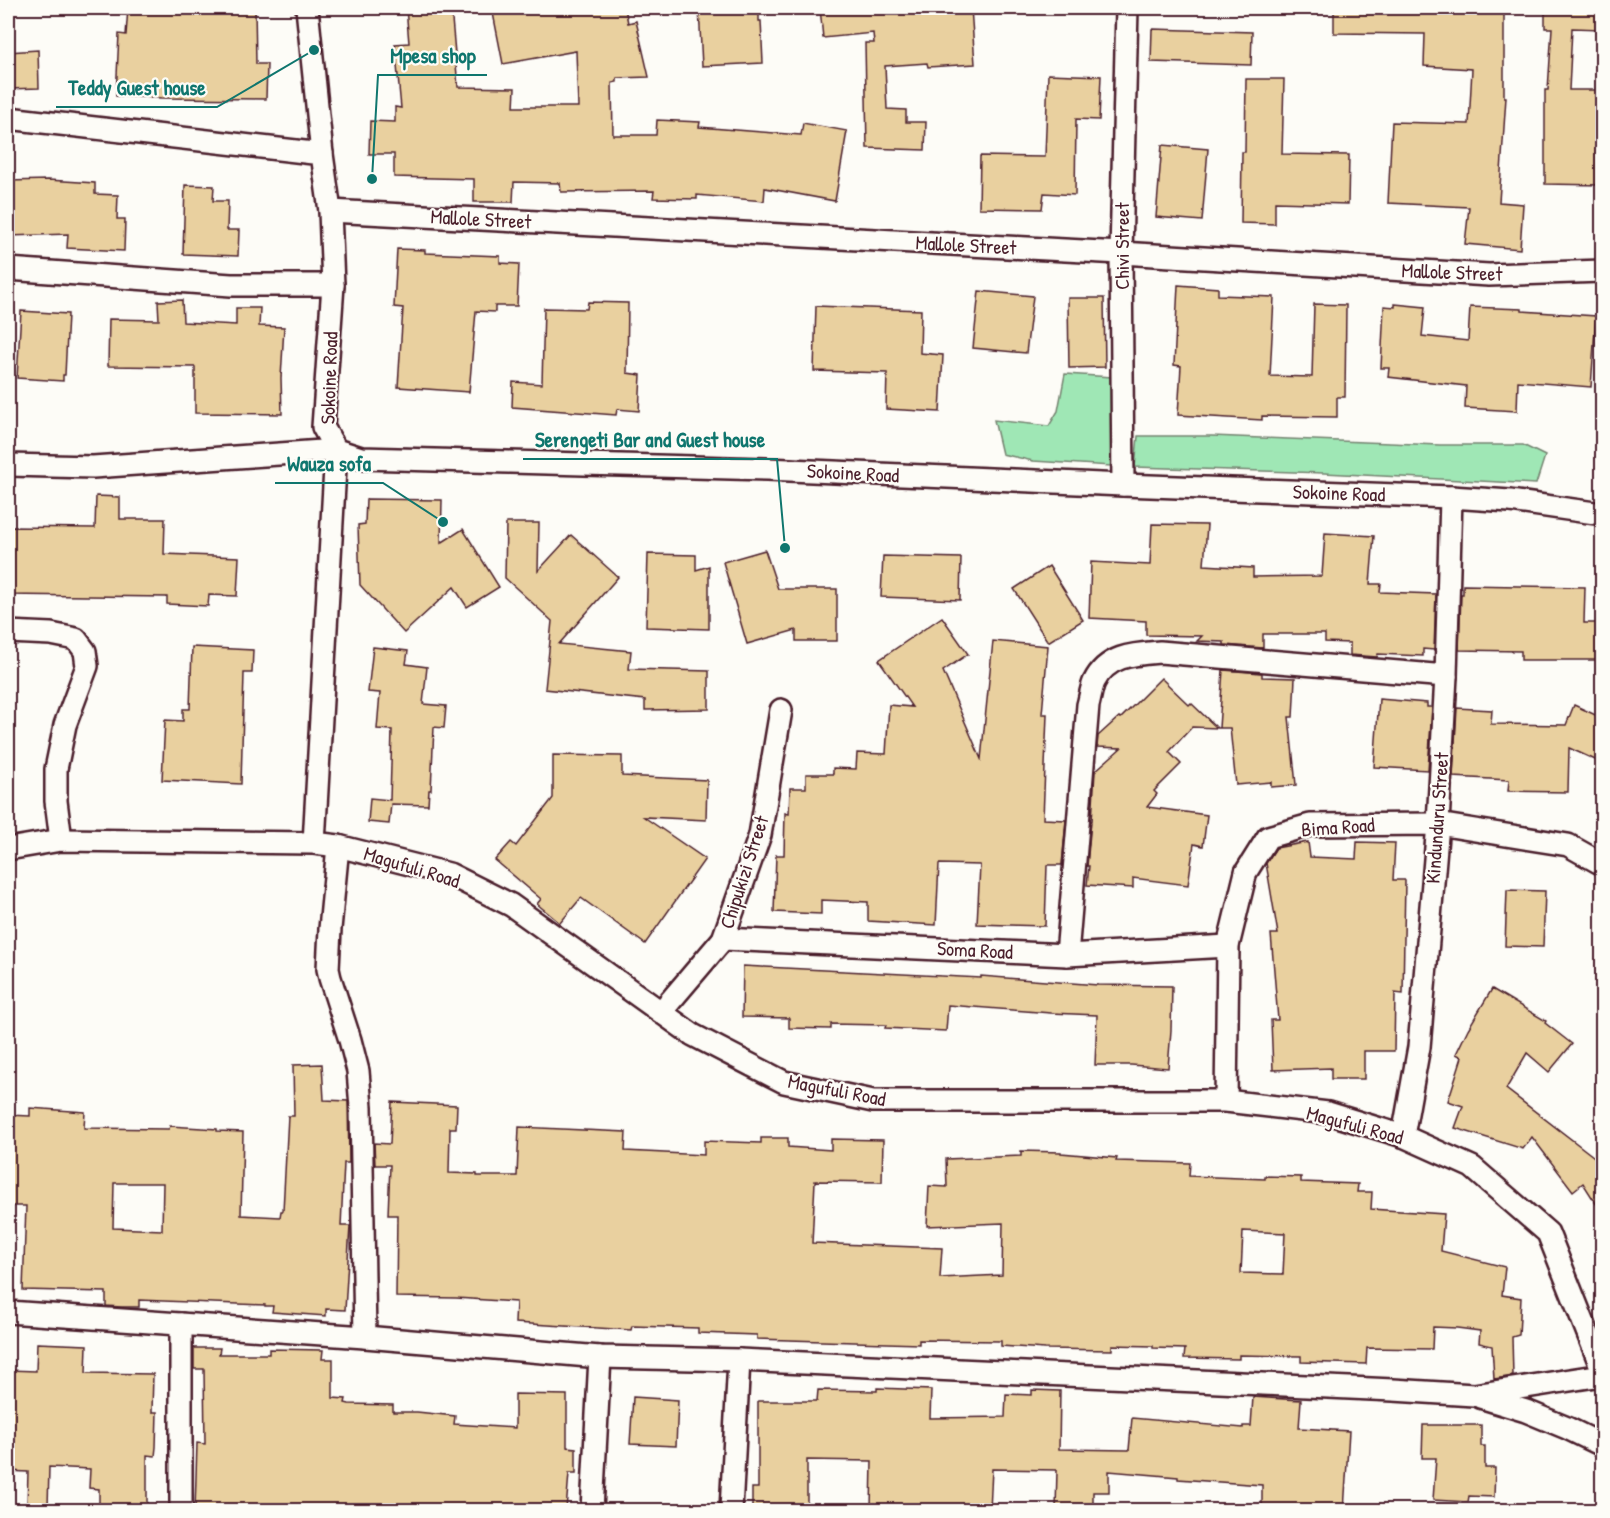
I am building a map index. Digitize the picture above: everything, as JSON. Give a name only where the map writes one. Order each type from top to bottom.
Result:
[{"type":"street","name":"Sokoine Road","points":[[307,8],[330,211],[333,285],[323,427],[336,450],[361,458],[767,469],[1451,498],[1510,501],[1602,514]]},
{"type":"street","name":"Chivi Street","points":[[1123,485],[1121,253],[1127,8]]},
{"type":"street","points":[[8,118],[322,154]]},
{"type":"street","name":"Mallole Street","points":[[330,211],[1488,275],[1602,271]]},
{"type":"street","points":[[8,269],[231,285],[333,285]]},
{"type":"street","points":[[8,465],[93,467],[336,450],[314,843]]},
{"type":"street","name":"Kindunduru Street","points":[[1403,1136],[1419,1047],[1438,824],[1446,676],[1451,498]]},
{"type":"street","points":[[8,632],[51,633],[76,639],[85,651],[87,666],[65,725],[56,769],[56,801],[61,840]]},
{"type":"street","points":[[1067,955],[1088,705],[1094,682],[1105,666],[1130,655],[1160,652],[1446,676]]},
{"type":"street","name":"Chipukizi Street","points":[[662,1012],[723,939],[760,835],[781,710]]},
{"type":"street","name":"Bima Road","points":[[1226,1101],[1228,946],[1246,872],[1268,837],[1310,825],[1438,824],[1568,845],[1602,864]]},
{"type":"street","name":"Magufuli Road","points":[[8,849],[61,840],[314,843],[338,846],[449,874],[511,905],[693,1035],[784,1082],[873,1101],[1226,1101],[1328,1113],[1403,1136],[1472,1167],[1548,1233],[1602,1369]]},
{"type":"street","points":[[338,846],[328,969],[358,1071],[361,1107],[365,1337]]},
{"type":"street","name":"Soma Road","points":[[723,939],[1067,955],[1228,946]]},
{"type":"street","points":[[8,1312],[365,1337],[600,1357],[739,1360],[1474,1395],[1602,1375]]},
{"type":"street","points":[[181,1324],[181,1510]]},
{"type":"street","points":[[592,1510],[600,1357]]},
{"type":"street","points":[[731,1510],[739,1360]]},
{"type":"street","points":[[1474,1395],[1526,1411],[1602,1445]]},
{"type":"green space","points":[[1065,374],[1112,377],[1111,466],[1033,461],[1002,454],[994,420],[1049,426],[1058,411]]},
{"type":"green space","points":[[1138,436],[1212,436],[1440,445],[1523,445],[1545,456],[1536,484],[1324,473],[1135,467]]},
{"type":"building","points":[[128,8],[255,8],[256,64],[267,64],[266,99],[116,96],[119,34],[126,35]]},
{"type":"building","points":[[406,8],[451,8],[458,87],[515,88],[514,107],[578,107],[576,51],[503,64],[492,8],[625,8],[628,23],[636,21],[649,77],[617,78],[617,82],[612,83],[613,135],[656,135],[657,120],[700,122],[699,127],[801,135],[803,123],[847,131],[835,201],[765,188],[764,201],[697,195],[697,199],[653,198],[654,191],[561,192],[560,183],[514,182],[513,202],[474,202],[474,179],[394,177],[394,154],[369,154],[370,121],[395,122],[395,107],[401,108],[395,44],[409,43]]},
{"type":"building","points":[[699,8],[759,8],[763,63],[702,66]]},
{"type":"building","points":[[820,8],[971,8],[975,64],[928,67],[927,63],[885,66],[887,109],[906,110],[906,122],[926,122],[925,150],[867,148],[865,43],[874,43],[873,33],[823,38]]},
{"type":"building","points":[[1334,8],[1504,8],[1504,97],[1506,97],[1499,202],[1523,204],[1520,249],[1465,244],[1469,207],[1388,203],[1392,122],[1469,124],[1472,69],[1424,66],[1425,34],[1334,33]]},
{"type":"building","points":[[1545,8],[1602,8],[1602,29],[1572,28],[1569,90],[1602,90],[1602,185],[1545,184],[1545,90],[1548,90],[1552,28],[1545,28]]},
{"type":"building","points":[[1152,29],[1252,32],[1251,65],[1151,62]]},
{"type":"building","points":[[38,50],[39,88],[8,89],[8,52]]},
{"type":"building","points":[[1048,74],[1101,76],[1099,120],[1076,119],[1075,195],[1044,193],[1042,209],[979,208],[980,156],[1045,157]]},
{"type":"building","points":[[1246,79],[1284,79],[1282,154],[1349,155],[1348,204],[1275,202],[1275,224],[1241,223]]},
{"type":"building","points":[[1162,145],[1208,149],[1202,221],[1156,217]]},
{"type":"building","points":[[48,180],[95,183],[95,194],[118,195],[117,219],[125,219],[124,251],[67,248],[68,234],[8,236],[8,181]]},
{"type":"building","points":[[185,185],[214,186],[213,201],[228,201],[227,230],[239,230],[238,256],[183,254]]},
{"type":"building","points":[[397,249],[425,250],[425,253],[500,256],[500,263],[519,264],[517,306],[495,306],[495,312],[476,311],[469,392],[398,387],[403,308],[394,307]]},
{"type":"building","points":[[1178,285],[1218,288],[1218,295],[1274,297],[1270,376],[1312,377],[1314,304],[1346,305],[1345,397],[1337,397],[1337,417],[1262,416],[1262,420],[1178,415],[1181,366],[1174,365]]},
{"type":"building","points":[[979,291],[1033,296],[1026,353],[973,348]]},
{"type":"building","points":[[1068,298],[1104,298],[1105,367],[1069,368]]},
{"type":"building","points":[[182,300],[183,322],[236,325],[236,308],[260,308],[259,326],[284,327],[281,378],[282,414],[195,413],[195,367],[108,366],[109,319],[159,320],[158,301]]},
{"type":"building","points":[[588,302],[628,303],[627,373],[641,375],[639,411],[617,409],[616,415],[512,407],[513,382],[542,384],[544,308],[587,309]]},
{"type":"building","points":[[1395,304],[1425,307],[1422,336],[1468,341],[1470,307],[1596,316],[1591,387],[1518,381],[1517,411],[1465,408],[1466,386],[1388,377],[1389,368],[1381,368],[1384,306],[1395,307]]},
{"type":"building","points":[[816,306],[921,310],[920,353],[943,355],[940,412],[886,409],[887,373],[814,371]]},
{"type":"building","points":[[21,311],[68,314],[63,381],[17,378]]},
{"type":"building","points":[[96,496],[120,497],[120,519],[165,519],[164,554],[239,557],[237,596],[209,595],[208,606],[167,604],[167,597],[8,595],[8,527],[95,528]]},
{"type":"building","points":[[366,499],[442,500],[441,543],[463,529],[499,587],[467,607],[454,587],[404,633],[360,585],[358,525],[365,524]]},
{"type":"building","points":[[506,523],[539,523],[538,571],[571,535],[618,577],[559,644],[631,651],[629,669],[709,671],[709,709],[645,710],[645,700],[545,689],[552,621],[505,578]]},
{"type":"building","points":[[1152,524],[1207,525],[1204,565],[1253,568],[1253,577],[1322,576],[1325,533],[1374,536],[1370,584],[1381,584],[1380,592],[1436,594],[1434,650],[1423,649],[1423,656],[1350,655],[1350,643],[1325,642],[1325,634],[1263,634],[1263,648],[1224,645],[1224,642],[1197,641],[1202,636],[1146,635],[1146,621],[1089,618],[1091,562],[1150,565]]},
{"type":"building","points":[[765,550],[778,589],[837,589],[837,641],[796,641],[796,630],[747,644],[723,562]]},
{"type":"building","points":[[648,554],[696,555],[696,570],[709,566],[709,629],[646,627]]},
{"type":"building","points":[[883,556],[961,558],[960,600],[881,597]]},
{"type":"building","points":[[1049,566],[1083,620],[1048,642],[1014,589]]},
{"type":"building","points":[[1463,585],[1585,587],[1584,623],[1602,623],[1602,660],[1521,660],[1521,651],[1459,650]]},
{"type":"building","points":[[942,617],[968,654],[943,671],[981,759],[993,641],[1048,646],[1042,714],[1047,714],[1043,819],[1066,820],[1062,865],[1047,865],[1045,926],[977,924],[980,865],[939,864],[936,925],[868,921],[868,902],[821,900],[821,914],[774,912],[776,855],[784,855],[785,813],[789,814],[790,788],[806,788],[806,774],[833,774],[833,768],[856,769],[857,753],[886,754],[889,705],[912,707],[879,660]]},
{"type":"building","points":[[192,647],[253,650],[252,673],[244,673],[241,784],[162,780],[165,720],[183,721],[183,709],[190,709]]},
{"type":"building","points":[[373,647],[408,651],[406,664],[427,667],[423,704],[446,706],[444,728],[434,727],[431,790],[429,790],[428,805],[391,804],[389,824],[368,822],[370,798],[390,800],[392,730],[377,729],[380,693],[368,692]]},
{"type":"building","points":[[1223,670],[1262,673],[1262,677],[1295,678],[1293,717],[1289,717],[1296,785],[1271,787],[1271,782],[1236,785],[1230,728],[1219,728]]},
{"type":"building","points":[[1161,678],[1217,728],[1192,727],[1169,752],[1181,764],[1154,791],[1157,794],[1147,807],[1207,815],[1203,846],[1194,844],[1188,885],[1133,878],[1133,888],[1087,885],[1095,771],[1121,748],[1097,747],[1098,736],[1119,717],[1121,718]]},
{"type":"building","points":[[1379,699],[1427,703],[1427,707],[1432,707],[1428,770],[1374,767]]},
{"type":"building","points":[[1574,705],[1602,718],[1602,763],[1569,748],[1568,792],[1508,791],[1509,780],[1453,777],[1457,708],[1492,710],[1491,724],[1566,725]]},
{"type":"building","points":[[553,755],[622,756],[622,776],[707,780],[706,820],[644,817],[705,859],[645,944],[581,898],[560,923],[537,904],[541,899],[495,860],[511,842],[516,846],[553,798]]},
{"type":"building","points":[[1308,842],[1310,857],[1356,859],[1357,842],[1395,843],[1393,880],[1405,880],[1403,994],[1395,993],[1394,1051],[1364,1051],[1364,1079],[1331,1079],[1331,1068],[1273,1070],[1271,1020],[1278,1020],[1271,934],[1278,934],[1266,863],[1276,848]]},
{"type":"building","points":[[1507,890],[1545,891],[1543,947],[1505,946]]},
{"type":"building","points":[[743,966],[981,978],[981,976],[1098,985],[1172,986],[1168,1068],[1095,1065],[1097,1015],[948,1005],[946,1031],[885,1028],[886,1025],[831,1024],[831,1029],[789,1028],[789,1018],[742,1017]]},
{"type":"building","points":[[1492,989],[1546,1021],[1545,1023],[1572,1044],[1549,1072],[1527,1053],[1506,1089],[1602,1163],[1602,1213],[1583,1183],[1573,1191],[1532,1137],[1523,1149],[1455,1128],[1463,1106],[1448,1101],[1462,1057],[1456,1054]]},
{"type":"building","points":[[322,1064],[324,1100],[348,1101],[349,1163],[344,1163],[341,1226],[350,1226],[345,1310],[326,1309],[326,1316],[272,1312],[273,1306],[265,1305],[139,1300],[139,1307],[121,1307],[106,1306],[106,1292],[23,1290],[26,1206],[8,1206],[8,1115],[30,1116],[30,1108],[85,1112],[84,1128],[169,1129],[170,1126],[243,1132],[241,1215],[280,1217],[283,1211],[288,1116],[294,1116],[293,1065]],"holes":[[[114,1183],[163,1183],[162,1230],[113,1228]]]},
{"type":"building","points":[[392,1102],[457,1105],[456,1128],[450,1128],[449,1173],[477,1174],[477,1176],[517,1176],[519,1127],[626,1132],[625,1151],[704,1155],[704,1141],[761,1143],[761,1138],[788,1138],[788,1147],[831,1150],[831,1139],[883,1140],[882,1182],[815,1181],[812,1243],[942,1248],[940,1278],[1002,1275],[1003,1223],[927,1226],[929,1186],[947,1187],[946,1159],[1021,1156],[1021,1151],[1061,1152],[1117,1158],[1116,1161],[1190,1163],[1189,1176],[1265,1179],[1265,1176],[1301,1177],[1301,1182],[1358,1184],[1357,1192],[1372,1192],[1371,1209],[1444,1214],[1441,1251],[1505,1267],[1502,1295],[1521,1298],[1519,1335],[1512,1337],[1513,1376],[1494,1379],[1492,1346],[1479,1343],[1480,1331],[1457,1328],[1433,1327],[1432,1349],[1367,1348],[1366,1364],[1301,1362],[1301,1356],[1239,1355],[1239,1359],[1184,1358],[1185,1349],[1153,1348],[1153,1346],[1112,1345],[1112,1350],[1045,1349],[1001,1346],[1001,1341],[919,1340],[919,1344],[757,1339],[757,1335],[698,1333],[698,1328],[632,1326],[631,1330],[515,1323],[516,1302],[396,1297],[397,1215],[388,1215],[390,1165],[375,1165],[374,1143],[390,1144]],"holes":[[[1243,1231],[1285,1233],[1283,1274],[1241,1273]]]},
{"type":"building","points":[[37,1343],[87,1345],[86,1373],[153,1374],[152,1412],[157,1412],[156,1447],[155,1456],[147,1455],[147,1510],[99,1510],[99,1489],[89,1488],[90,1469],[49,1467],[48,1507],[27,1506],[28,1472],[8,1471],[8,1370],[36,1371]]},
{"type":"building","points":[[194,1348],[220,1348],[219,1354],[269,1354],[269,1349],[323,1350],[322,1359],[333,1359],[333,1398],[346,1399],[345,1403],[349,1404],[393,1405],[393,1412],[455,1416],[454,1424],[515,1428],[515,1394],[567,1395],[567,1447],[576,1448],[576,1473],[569,1473],[566,1510],[195,1510],[197,1443],[205,1444],[204,1369],[194,1369]]},
{"type":"building","points":[[877,1388],[931,1390],[930,1418],[1005,1417],[1006,1394],[1032,1395],[1032,1390],[1060,1391],[1059,1449],[1129,1450],[1132,1418],[1243,1428],[1243,1426],[1251,1426],[1253,1397],[1301,1400],[1299,1428],[1349,1431],[1344,1510],[1262,1510],[1262,1485],[1109,1471],[1109,1492],[1093,1492],[1093,1510],[1056,1510],[1057,1470],[992,1469],[990,1510],[871,1510],[872,1461],[807,1460],[807,1510],[752,1510],[752,1488],[758,1488],[758,1401],[817,1401],[818,1390],[877,1391]]},
{"type":"building","points":[[633,1397],[678,1400],[676,1446],[630,1444]]},
{"type":"building","points":[[1423,1425],[1481,1425],[1481,1446],[1485,1446],[1485,1468],[1495,1468],[1494,1497],[1469,1496],[1468,1502],[1433,1500],[1436,1458],[1422,1458]]},
{"type":"place","name":"Teddy Guest house","points":[[314,50]]},
{"type":"place","name":"Mpesa shop","points":[[372,179]]},
{"type":"place","name":"Wauza sofa","points":[[443,522]]},
{"type":"place","name":"Serengeti Bar and Guest house","points":[[785,548]]}]
